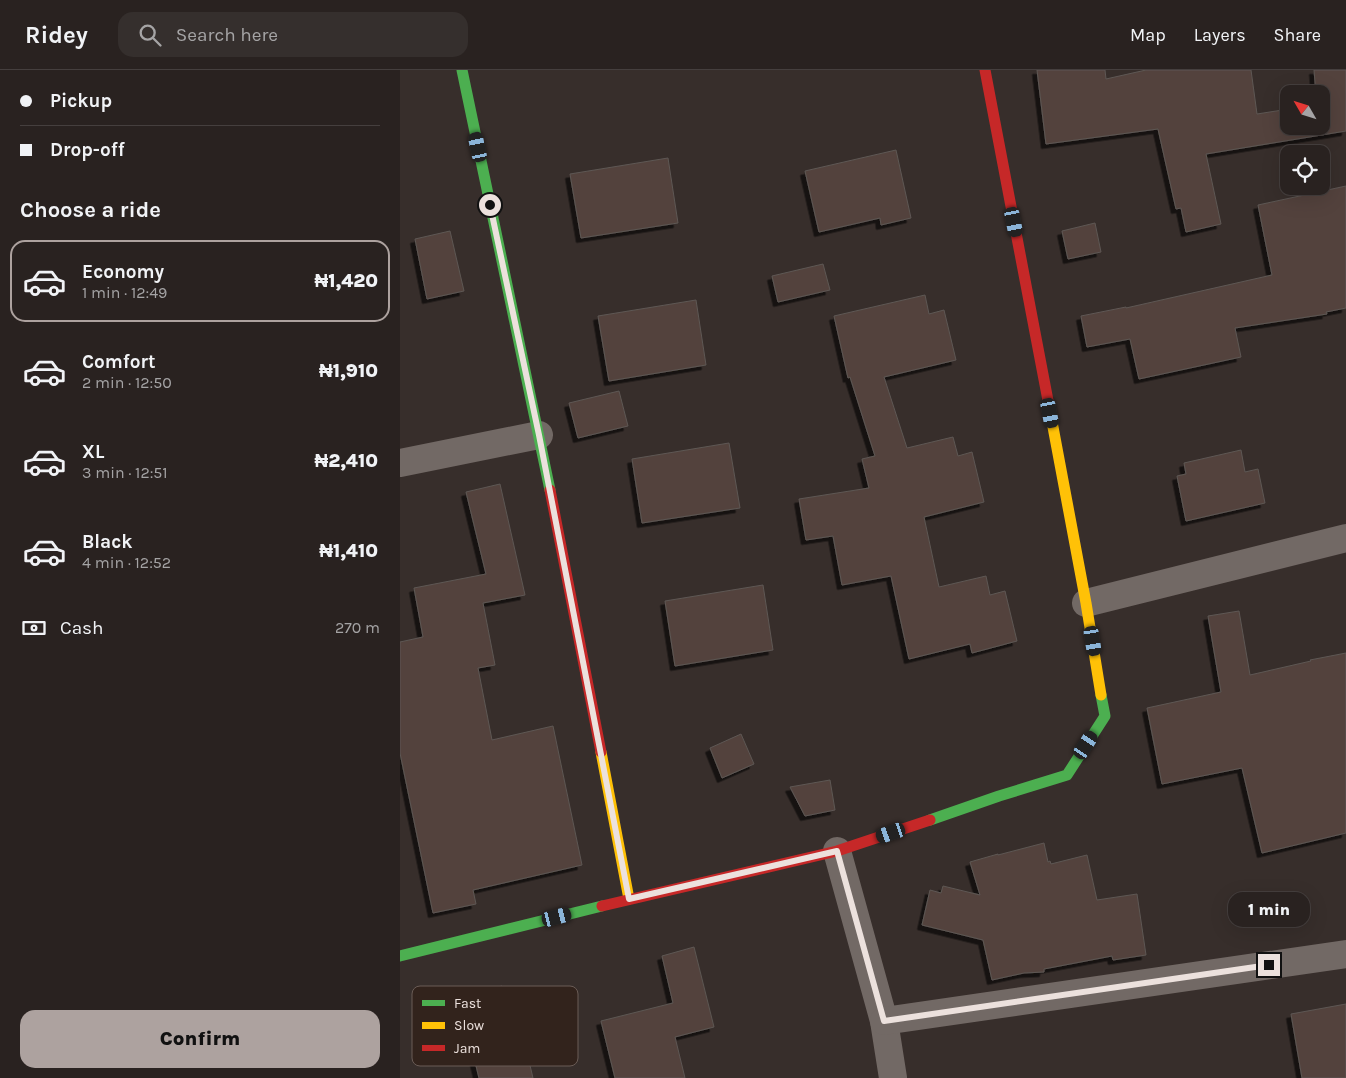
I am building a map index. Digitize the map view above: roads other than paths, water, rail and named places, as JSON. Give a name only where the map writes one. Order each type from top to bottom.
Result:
[{"type":"street","points":[[462,70],[539,435],[629,899]]},
{"type":"street","points":[[400,956],[629,899],[837,851],[1066,775],[1105,716],[1086,603],[985,70]]},
{"type":"street","points":[[400,463],[539,435]]},
{"type":"street","points":[[1086,603],[1346,538]]},
{"type":"street","points":[[837,851],[884,1021],[893,1078]]},
{"type":"street","points":[[884,1021],[1346,954]]}]
